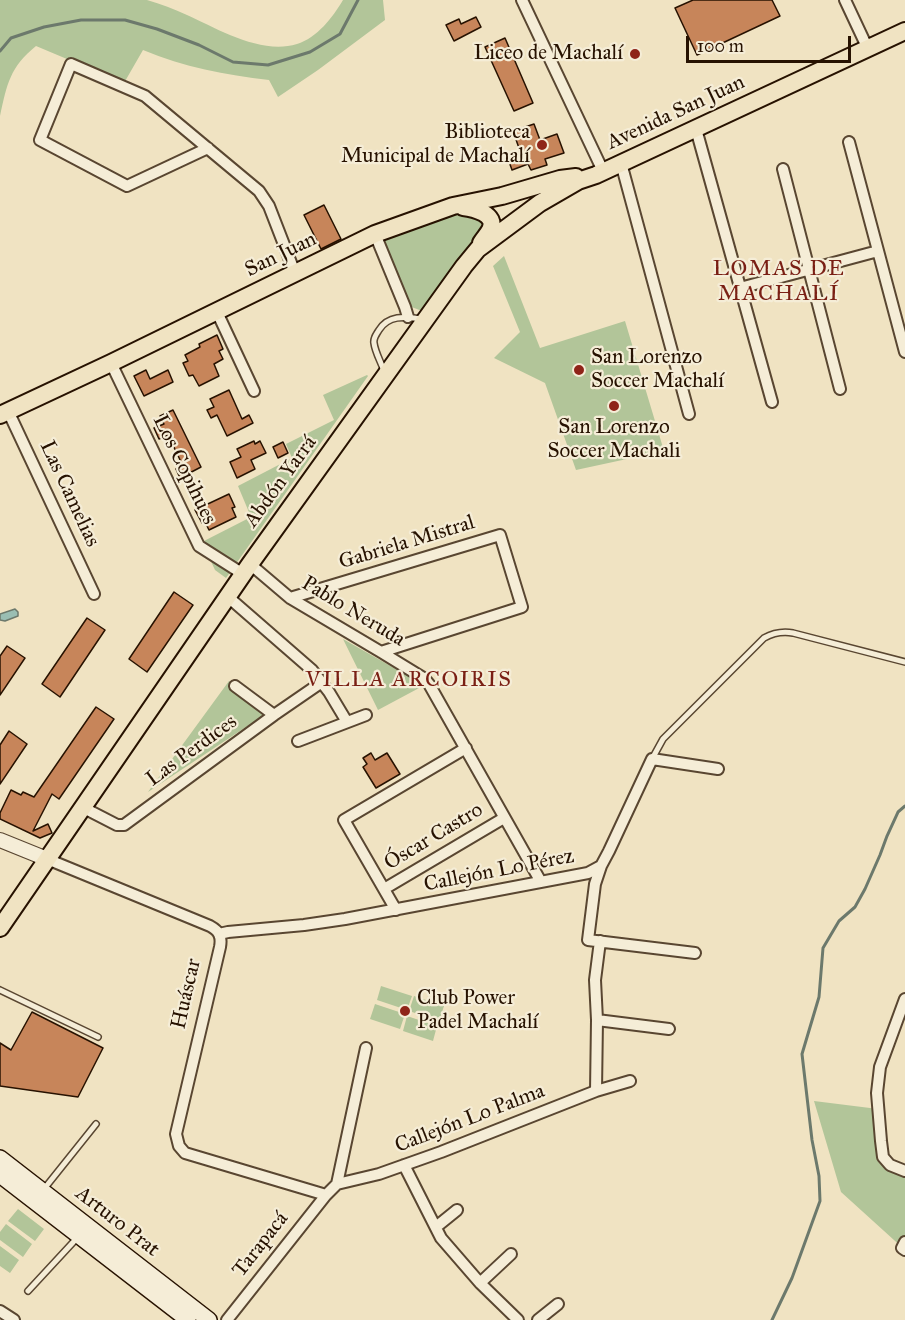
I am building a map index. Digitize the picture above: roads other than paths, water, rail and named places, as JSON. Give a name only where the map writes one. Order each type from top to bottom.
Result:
[{"type":"main road","name":"Avenida San Juan","points":[[599,173],[905,31]]},
{"type":"main road","name":"San Juan","points":[[4,413],[375,234],[453,206],[502,196],[560,179],[599,173]]},
{"type":"main road","name":"Abdón Yarrá","points":[[0,928],[227,596],[448,285],[478,249],[515,220],[551,196],[578,181],[599,173]]},
{"type":"main road","points":[[453,206],[480,210],[490,219],[492,225],[490,231],[478,249]]},
{"type":"main road","name":"Arturo Prat","points":[[0,1158],[209,1320]]},
{"type":"main road","name":"Arturo Prat","points":[[0,1175],[188,1320]]},
{"type":"street","points":[[522,0],[599,173]]},
{"type":"street","points":[[845,0],[868,49]]},
{"type":"street","points":[[208,147],[127,186],[40,140],[71,64],[145,96],[208,147],[259,191],[269,206],[295,273]]},
{"type":"street","points":[[696,129],[772,402]]},
{"type":"street","points":[[849,142],[905,352]]},
{"type":"street","points":[[621,163],[689,414]]},
{"type":"street","points":[[783,169],[840,389]]},
{"type":"street","points":[[375,234],[408,317]]},
{"type":"street","points":[[740,288],[878,251]]},
{"type":"street","points":[[217,312],[254,391]]},
{"type":"street","name":"Los Copihues","points":[[111,363],[199,546],[246,569]]},
{"type":"street","name":"Las Camelias","points":[[4,413],[94,594]]},
{"type":"street","name":"Gabriela Mistral","points":[[290,598],[500,535],[522,607],[381,652]]},
{"type":"street","name":"Pablo Neruda","points":[[246,569],[419,675],[429,684],[542,882]]},
{"type":"street","points":[[227,596],[308,666],[322,682],[347,722]]},
{"type":"street","name":"Las Perdices","points":[[82,807],[117,825],[124,825],[322,682]]},
{"type":"street","points":[[235,686],[274,715]]},
{"type":"street","points":[[298,741],[366,715]]},
{"type":"street","points":[[396,910],[344,820],[466,748]]},
{"type":"street","points":[[652,759],[718,769]]},
{"type":"street","name":"Callejón Lo Pérez","points":[[219,934],[335,921],[588,873],[601,866],[652,759]]},
{"type":"street","name":"Óscar Castro","points":[[384,889],[504,818]]},
{"type":"street","name":"Huáscar","points":[[0,840],[218,931],[220,947],[176,1134],[179,1146],[185,1153],[326,1195]]},
{"type":"street","points":[[601,866],[595,884],[588,940],[695,953]]},
{"type":"street","points":[[596,1092],[595,980],[600,941]]},
{"type":"street","points":[[905,999],[880,1067],[877,1093],[883,1157],[890,1165],[905,1171]]},
{"type":"street","points":[[597,1020],[669,1029]]},
{"type":"street","points":[[326,1195],[337,1184],[366,1048]]},
{"type":"street","name":"Callejón Lo Palma","points":[[337,1184],[379,1174],[473,1141],[596,1092],[630,1081]]},
{"type":"street","points":[[404,1165],[441,1238],[480,1283],[518,1320]]},
{"type":"street","name":"Tarapacá","points":[[227,1320],[326,1195]]},
{"type":"street","points":[[436,1227],[457,1210]]},
{"type":"street","points":[[905,1242],[902,1248],[905,1250]]},
{"type":"street","points":[[480,1283],[511,1254]]},
{"type":"street","points":[[538,1320],[558,1304]]},
{"type":"street","points":[[0,1311],[14,1320]]},
{"type":"lane","points":[[386,375],[375,348],[374,337],[382,324],[396,317],[425,319]]},
{"type":"lane","points":[[652,759],[663,739],[764,638],[770,635],[782,632],[793,633],[905,662]]},
{"type":"lane","points":[[0,990],[98,1037]]},
{"type":"lane","points":[[42,1191],[96,1124]]},
{"type":"lane","points":[[27,1291],[79,1236]]},
{"type":"water","points":[[15,609],[18,616],[5,621],[0,620],[0,614]]},
{"type":"waterway","points":[[0,51],[11,38],[44,27],[81,20],[125,20],[199,45],[233,62],[268,65],[310,52],[340,34],[358,0]]},
{"type":"waterway","points":[[772,1320],[792,1278],[820,1201],[819,1176],[812,1140],[802,1054],[819,997],[823,948],[839,921],[855,907],[898,812],[905,806]]},
{"type":"place","name":"Liceo de Machalí","points":[[635,54]]},
{"type":"place","name":"Biblioteca Municipal de Machalí","points":[[542,145]]},
{"type":"place","name":"San Lorenzo Soccer Machalí","points":[[579,370]]},
{"type":"place","name":"San Lorenzo Soccer Machali","points":[[614,406]]},
{"type":"place","name":"Club Power Padel Machalí","points":[[405,1011]]},
{"type":"district","name":"LOMAS DE MACHALÍ","points":[[779,282]]},
{"type":"district","name":"VILLA ARCOIRIS","points":[[409,681]]}]
